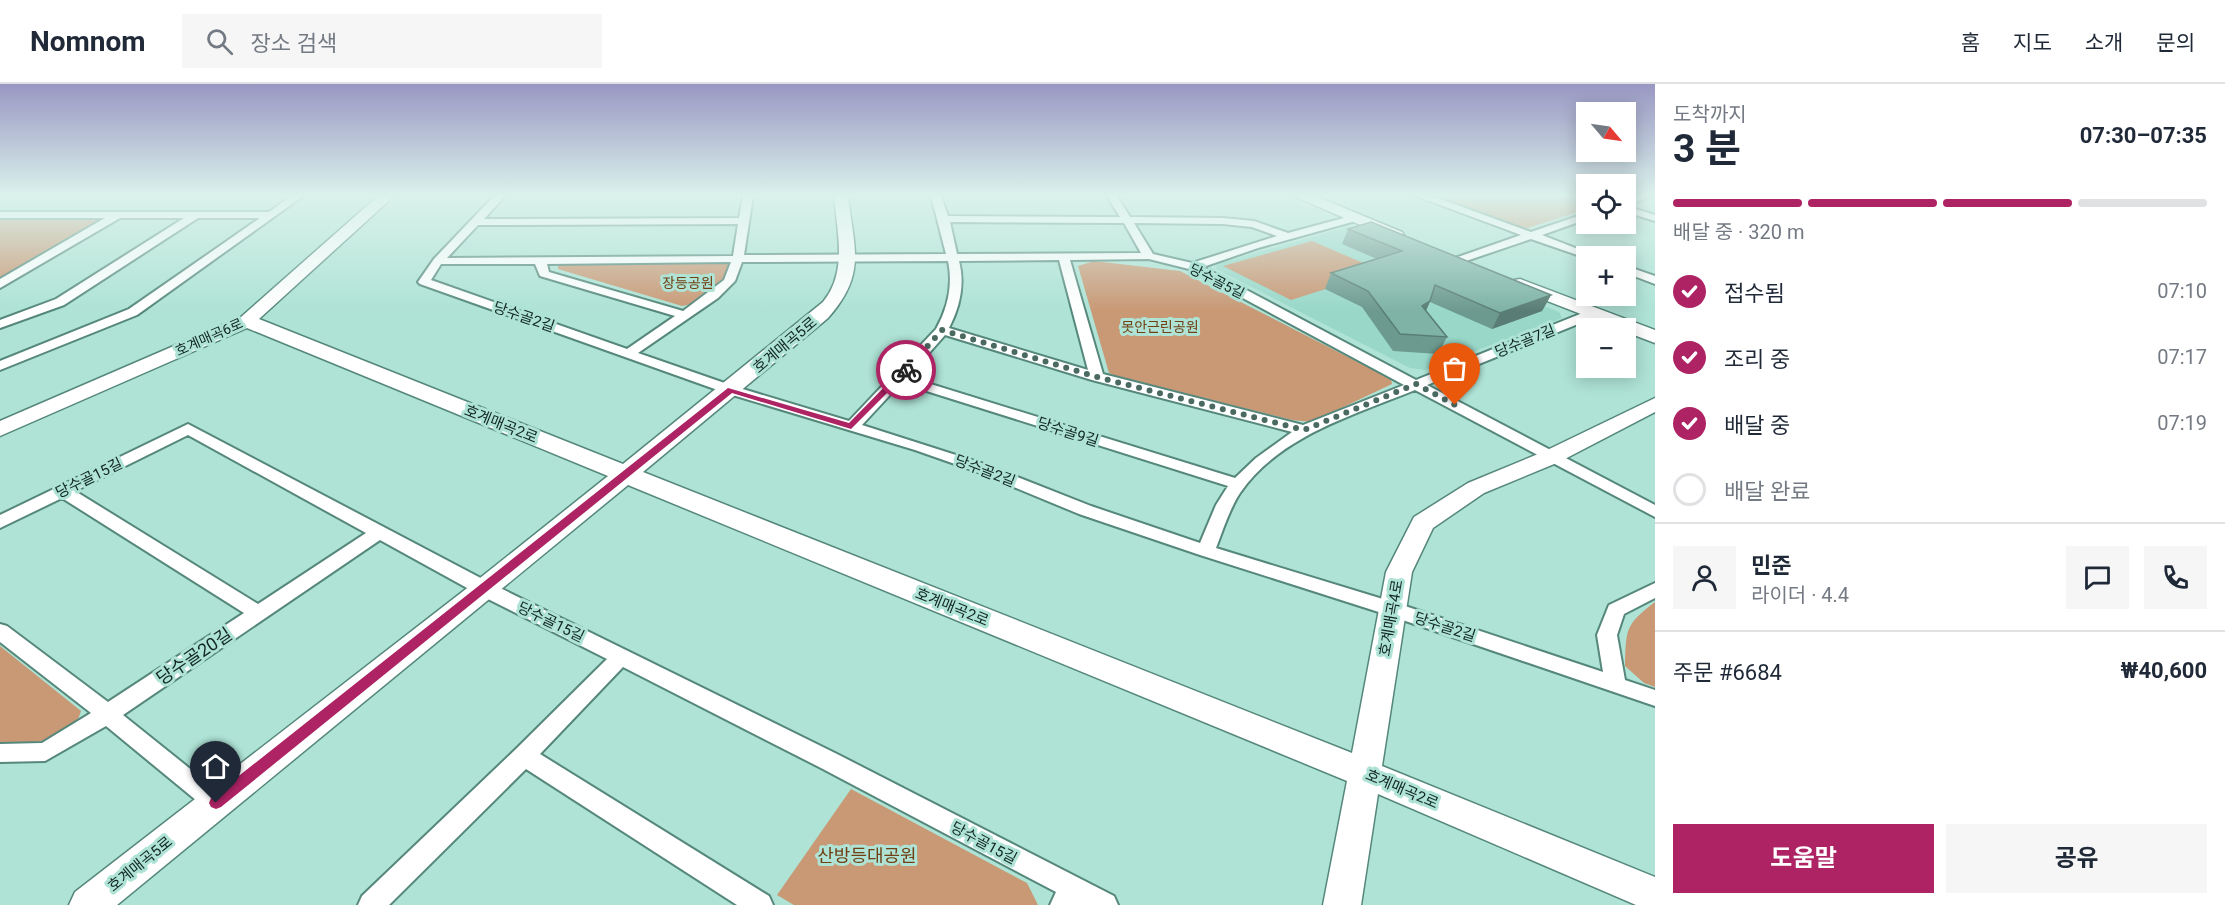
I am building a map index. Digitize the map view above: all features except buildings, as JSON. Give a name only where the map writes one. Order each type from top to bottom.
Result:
[{"type":"street","points":[[0,284],[85,234]]},
{"type":"street","points":[[0,324],[60,302],[165,234]]},
{"type":"street","points":[[0,366],[133,312],[151,302],[244,234]]},
{"type":"street","name":"호계매곡6로","points":[[0,429],[247,321],[344,234]]},
{"type":"street","name":"당수골2길","points":[[463,234],[438,261],[424,282],[731,390],[971,465],[1085,510],[1206,551],[1615,682],[1655,698]]},
{"type":"street","points":[[627,354],[729,282],[738,258],[742,234]]},
{"type":"street","name":"호계매곡5로","points":[[88,905],[485,589],[822,314],[833,302],[845,278],[844,234]]},
{"type":"street","points":[[851,427],[942,330],[949,317],[956,288],[953,257],[948,234]]},
{"type":"street","points":[[1136,234],[1149,256]]},
{"type":"street","points":[[1280,234],[1288,237]]},
{"type":"street","points":[[1192,267],[1297,234]]},
{"type":"street","points":[[1395,234],[1407,239]]},
{"type":"street","points":[[1454,258],[1531,235],[1576,251]]},
{"type":"street","name":"당수골5길","points":[[438,261],[1149,256],[1192,267],[1655,512]]},
{"type":"street","points":[[1064,257],[1097,377]]},
{"type":"street","points":[[1454,258],[1479,268]]},
{"type":"street","points":[[540,260],[544,274],[685,315]]},
{"type":"street","points":[[1636,273],[1654,279]]},
{"type":"street","points":[[1500,276],[1655,337]]},
{"type":"street","name":"당수골7길","points":[[1206,551],[1227,500],[1238,484],[1265,459],[1304,430],[1594,313]]},
{"type":"street","name":"호계매곡2로","points":[[247,321],[1364,773],[1655,895]]},
{"type":"street","points":[[942,330],[1097,377],[1304,430]]},
{"type":"street","points":[[190,346],[253,334],[281,334]]},
{"type":"street","name":"당수골9길","points":[[898,378],[1238,484]]},
{"type":"street","name":"호계매곡4로","points":[[1342,905],[1399,572],[1423,523],[1476,488],[1551,457],[1655,404]]},
{"type":"street","name":"당수골15길","points":[[0,522],[188,429],[485,589],[829,761],[1067,897],[1105,905]]},
{"type":"street","points":[[63,491],[258,613]]},
{"type":"street","name":"당수골20길","points":[[0,753],[45,752],[107,714],[378,533]]},
{"type":"street","points":[[1615,682],[1607,635],[1616,610],[1655,590]]},
{"type":"street","points":[[0,631],[216,803]]},
{"type":"street","points":[[371,905],[524,756],[621,657]]},
{"type":"street","points":[[524,756],[760,905]]},
{"type":"shaded area","points":[[1321,234],[1372,234],[1559,312],[1562,318],[1425,370],[1410,368],[1216,269],[1217,264]]},
{"type":"green space","points":[[0,234],[77,234],[0,279]]},
{"type":"green space","points":[[1312,241],[1382,271],[1291,300],[1223,266]]},
{"type":"green space","name":"장등공원","points":[[725,261],[732,264],[719,286],[698,301],[682,306],[558,269],[558,265],[565,262]]},
{"type":"green space","name":"못안근린공원","points":[[1094,261],[1180,271],[1391,379],[1392,384],[1312,422],[1292,420],[1118,377],[1109,373],[1078,266]]},
{"type":"green space","points":[[1655,602],[1655,687],[1644,683],[1625,666],[1629,629],[1638,616]]},
{"type":"green space","points":[[0,646],[81,711],[75,728],[39,741],[0,745]]},
{"type":"green space","name":"산방등대공원","points":[[851,789],[1027,883],[1038,905],[794,905],[777,895]]},
{"type":"way so far","points":[[906,370],[942,330],[1097,377],[1304,430],[1416,384],[1455,405]]},
{"type":"route","points":[[216,803],[731,390],[851,427],[906,370]]}]
